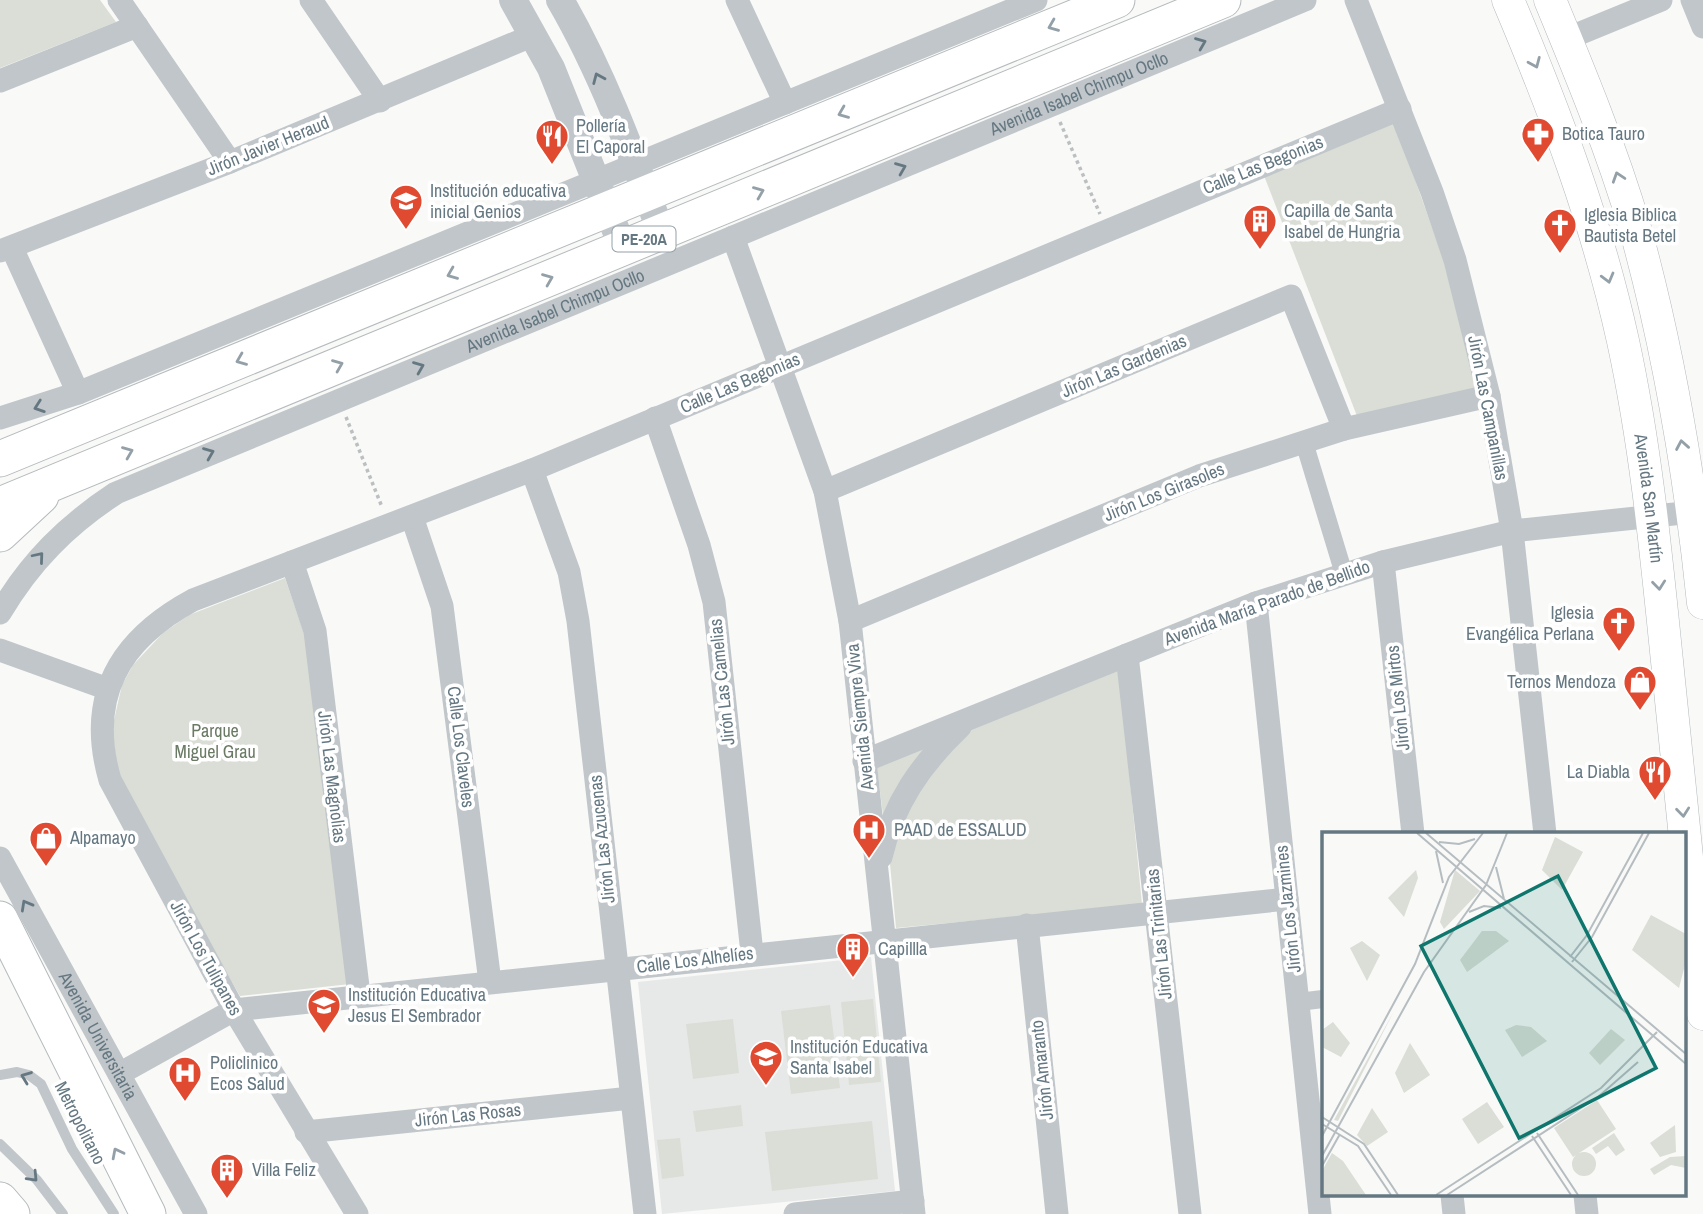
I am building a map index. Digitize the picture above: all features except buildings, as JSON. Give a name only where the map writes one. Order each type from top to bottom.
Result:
[{"type":"main road","name":"PE-20A","points":[[2,458],[641,179],[1116,0]]},
{"type":"main road","name":"Avenida Isabel Chimpu Ocllo","points":[[0,505],[628,263],[1223,0]]},
{"type":"main road","name":"Avenida San Martín","points":[[1508,0],[1567,144],[1597,240],[1633,392],[1652,517],[1681,832]]},
{"type":"main road","points":[[1550,0],[1616,169],[1647,273],[1698,512],[1703,603]]},
{"type":"main road","points":[[0,534],[29,505],[65,478]]},
{"type":"main road","name":"Avenida San Martín","points":[[1686,889],[1703,1014]]},
{"type":"main road","name":"Avenida Universitaria","points":[[0,919],[148,1214]]},
{"type":"main road","points":[[0,1200],[12,1214]]},
{"type":"street","points":[[119,0],[230,162]]},
{"type":"street","points":[[311,0],[380,101]]},
{"type":"street","points":[[513,0],[534,34],[603,195],[628,263]]},
{"type":"street","points":[[560,0],[586,50],[641,179],[666,247]]},
{"type":"street","points":[[737,0],[785,103]]},
{"type":"street","points":[[641,179],[785,103],[1036,0]]},
{"type":"street","name":"Avenida Isabel Chimpu Ocllo","points":[[666,247],[733,237],[1305,0]]},
{"type":"street","name":"Jirón Las Campanillas","points":[[1356,0],[1400,109],[1455,260],[1489,396],[1512,531],[1545,832]]},
{"type":"street","points":[[1566,39],[1661,0]]},
{"type":"street","points":[[1692,0],[1703,27]]},
{"type":"street","points":[[0,81],[137,26]]},
{"type":"street","name":"Jirón Javier Heraud","points":[[6,249],[380,101],[534,34]]},
{"type":"street","name":"Calle Las Begonias","points":[[108,689],[128,651],[141,635],[164,615],[193,600],[532,470],[1400,109]]},
{"type":"street","points":[[0,418],[78,393],[603,195]]},
{"type":"street","name":"Avenida Siempre Viva","points":[[733,237],[825,491],[850,621],[914,1208]]},
{"type":"street","points":[[6,249],[78,393]]},
{"type":"street","name":"Avenida Isabel Chimpu Ocllo","points":[[0,613],[37,558],[60,534],[116,493],[339,400],[628,263]]},
{"type":"street","name":"Jirón Las Gardenias","points":[[825,491],[1291,296],[1343,429]]},
{"type":"street","name":"Jirón Los Girasoles","points":[[850,621],[1199,476],[1343,429],[1489,396]]},
{"type":"street","name":"Jirón Las Camelias","points":[[655,418],[699,545],[714,602],[752,953]]},
{"type":"street","points":[[1304,442],[1344,574]]},
{"type":"street","name":"Jirón Las Azucenas","points":[[532,470],[569,572],[575,609],[645,1214]]},
{"type":"street","name":"Avenida María Parado de Bellido","points":[[864,761],[1256,603],[1383,562],[1512,531],[1698,512]]},
{"type":"street","name":"Calle Los Claveles","points":[[412,517],[442,606],[490,982]]},
{"type":"street","name":"Jirón Las Magnolias","points":[[292,562],[315,631],[359,995]]},
{"type":"street","name":"Jirón Los Mirtos","points":[[1383,562],[1412,832]]},
{"type":"street","name":"Jirón Los Jazmines","points":[[1256,603],[1320,1214]]},
{"type":"street","points":[[0,650],[108,689]]},
{"type":"street","name":"Jirón Las Trinitarias","points":[[1127,655],[1190,1214]]},
{"type":"street","name":"Jirón Los Tulipanes","points":[[108,689],[100,728],[101,751],[110,780],[234,1010],[357,1214]]},
{"type":"street","name":"Avenida María Parado de Bellido","points":[[877,874],[886,837],[905,793],[939,747],[967,719]]},
{"type":"street","name":"Avenida Universitaria","points":[[0,858],[196,1214]]},
{"type":"street","name":"Calle Los Alhelíes","points":[[119,1074],[234,1010],[752,953],[1287,899]]},
{"type":"street","name":"Jirón Amaranto","points":[[1027,925],[1057,1214]]},
{"type":"street","points":[[1298,1002],[1322,999]]},
{"type":"street","name":"Jirón Las Rosas","points":[[306,1132],[631,1098]]},
{"type":"street","points":[[1452,1196],[1454,1214]]},
{"type":"street","points":[[1585,1196],[1587,1214]]},
{"type":"street","points":[[795,1214],[914,1208]]},
{"type":"street","points":[[1314,1214],[1320,1214]]},
{"type":"lane","name":"Metropolitano","points":[[0,1076],[17,1072],[29,1075],[41,1084],[72,1149],[114,1214]]},
{"type":"lane","points":[[0,1144],[37,1180],[63,1214]]},
{"type":"path","points":[[1052,105],[1107,229]]},
{"type":"path","points":[[339,400],[390,526]]},
{"type":"shaded area","name":"Institución Educativa Santa Isabel","points":[[871,957],[895,1191],[662,1214],[638,982]]},
{"type":"green space","points":[[0,0],[100,0],[116,22],[0,68]]},
{"type":"green space","points":[[1394,121],[1443,258],[1478,388],[1357,416],[1263,173]]},
{"type":"green space","name":"Parque Miguel Grau","points":[[285,578],[306,639],[350,984],[240,996],[120,787],[112,729],[122,685],[133,665],[163,633],[189,615]]},
{"type":"green space","points":[[1119,667],[1142,905],[896,928],[890,864],[891,845],[900,818],[963,732]]},
{"type":"green space","points":[[937,740],[884,823],[877,767]]},
{"type":"green space","points":[[873,999],[881,1082],[849,1085],[841,1002]]},
{"type":"green space","points":[[830,1005],[840,1088],[791,1094],[781,1011]]},
{"type":"green space","points":[[733,1019],[739,1073],[693,1079],[686,1024]]},
{"type":"green space","points":[[741,1105],[743,1126],[696,1132],[693,1111]]},
{"type":"green space","points":[[872,1121],[878,1179],[772,1191],[765,1132]]},
{"type":"green space","points":[[680,1138],[684,1176],[662,1179],[657,1140]]},
{"type":"place","name":"Botica Tauro","points":[[1538,164]]},
{"type":"place","name":"Pollería El Caporal","points":[[552,166]]},
{"type":"place","name":"Institución educativa inicial Genios","points":[[406,231]]},
{"type":"place","name":"Capilla de Santa Isabel de Hungria","points":[[1260,251]]},
{"type":"place","name":"Iglesia Biblica Bautista Betel","points":[[1560,255]]},
{"type":"place","name":"Iglesia Evangélica Perlana","points":[[1619,653]]},
{"type":"place","name":"Ternos Mendoza","points":[[1640,712]]},
{"type":"place","name":"La Diabla","points":[[1655,802]]},
{"type":"place","name":"PAAD de ESSALUD","points":[[869,860]]},
{"type":"place","name":"Alpamayo","points":[[46,868]]},
{"type":"place","name":"Capillla","points":[[853,979]]},
{"type":"place","name":"Institución Educativa Jesus El Sembrador","points":[[324,1035]]},
{"type":"place","name":"Institución Educativa Santa Isabel","points":[[766,1087]]},
{"type":"place","name":"Policlinico Ecos Salud","points":[[185,1103]]},
{"type":"place","name":"Villa Feliz","points":[[227,1200]]}]
